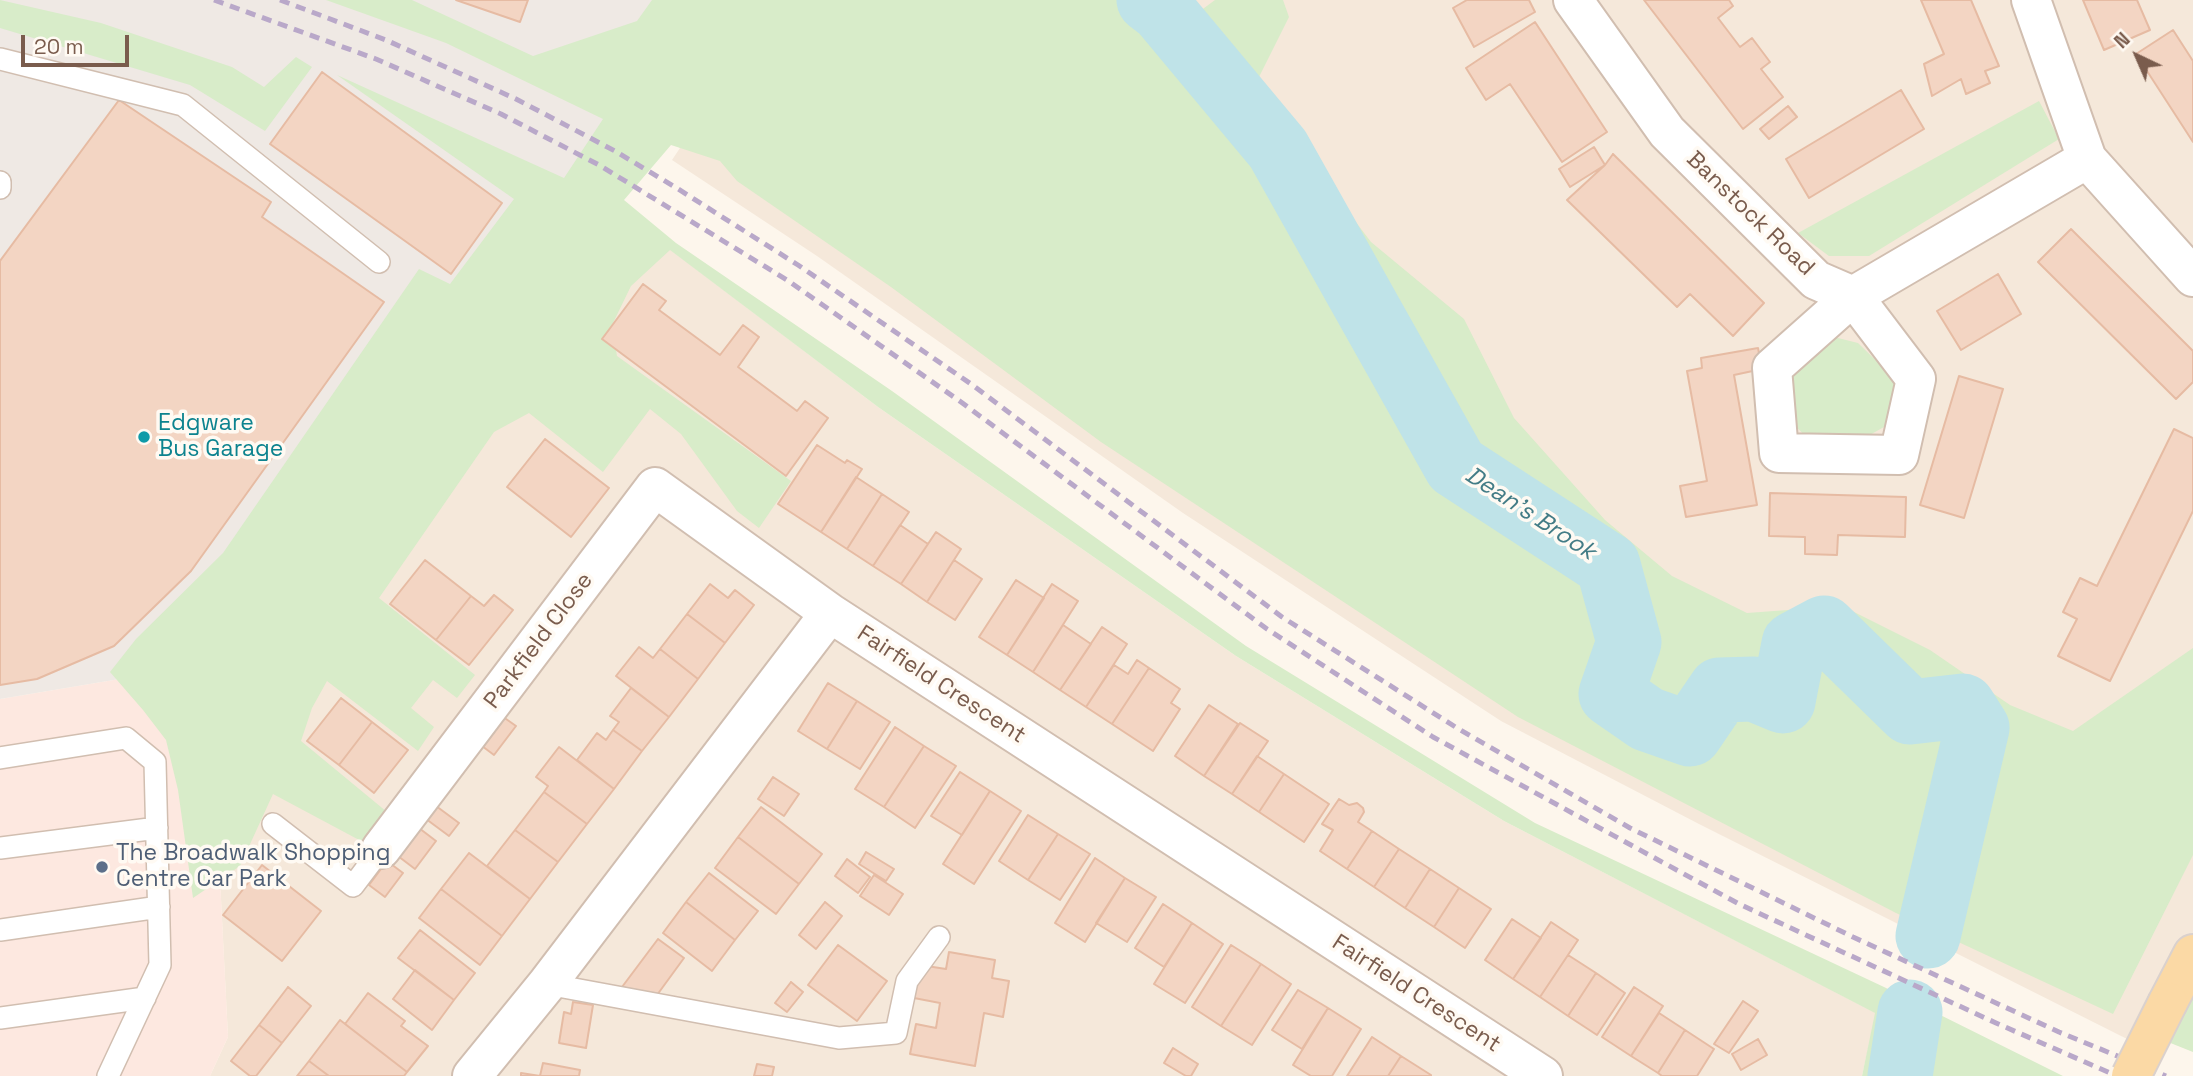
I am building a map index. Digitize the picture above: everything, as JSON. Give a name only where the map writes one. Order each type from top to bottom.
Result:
[{"type":"main road","points":[[2131,1076],[2193,954]]},
{"type":"street","name":"Banstock Road","points":[[1573,0],[1667,132],[1816,280],[1853,296]]},
{"type":"street","points":[[2031,0],[2087,159],[2193,277]]},
{"type":"street","points":[[1853,296],[1916,379],[1899,455],[1779,453],[1772,368],[1853,296],[2087,159]]},
{"type":"street","name":"Parkfield Close","points":[[381,849],[655,487],[830,612]]},
{"type":"street","points":[[472,1076],[547,984],[830,612]]},
{"type":"street","name":"Fairfield Crescent","points":[[830,612],[1543,1076]]},
{"type":"lane","points":[[0,59],[183,105],[379,262]]},
{"type":"lane","points":[[0,182],[0,188]]},
{"type":"lane","points":[[0,758],[126,738],[155,762],[160,965],[108,1076]]},
{"type":"lane","name":"Parkfield Close","points":[[273,824],[353,886],[381,849]]},
{"type":"lane","points":[[0,848],[157,828]]},
{"type":"lane","points":[[0,930],[159,907]]},
{"type":"lane","points":[[547,984],[839,1038],[896,1033],[907,981],[939,937]]},
{"type":"lane","points":[[0,1018],[145,998]]},
{"type":"shaded area","points":[[0,0],[754,0],[209,664],[0,699]]},
{"type":"shaded area","points":[[756,0],[2193,0],[2193,952],[2143,1047],[1699,824],[1501,721],[1183,513],[817,256],[672,160],[680,148],[664,138]]},
{"type":"shaded area","points":[[638,225],[878,407],[1236,656],[1504,821],[1876,1013],[1862,1076],[210,1076],[228,1037],[209,664]]},
{"type":"shaded area","name":"The Broadwalk Shopping Centre Car Park","points":[[209,664],[228,1037],[210,1076],[0,1076],[0,699]]},
{"type":"green space","points":[[0,0],[101,23],[232,67],[264,87],[296,57],[312,67],[265,131],[190,85],[0,28]]},
{"type":"green space","points":[[326,0],[412,0],[533,56],[637,21],[652,0],[1158,0],[1184,23],[1215,0],[1283,0],[1289,17],[1258,79],[1303,153],[1371,242],[1464,319],[1514,418],[1605,520],[1672,576],[1747,613],[1842,606],[1930,650],[2010,705],[2073,731],[2193,648],[2193,855],[2113,1014],[1896,913],[1518,717],[1101,442],[891,287],[737,181],[720,161],[671,145],[624,200],[676,243],[892,391],[1246,646],[1535,823],[1884,987],[2063,1076],[1862,1076],[1875,1013],[1504,821],[1236,656],[878,407],[670,250],[631,286],[612,325],[617,356],[791,481],[759,528],[737,511],[681,434],[650,409],[603,472],[529,413],[494,432],[379,598],[475,675],[457,698],[433,680],[411,708],[434,727],[418,751],[327,681],[312,708],[301,741],[387,812],[361,841],[273,794],[240,866],[193,898],[178,790],[166,740],[110,672],[136,639],[223,553],[419,269],[450,284],[514,199],[337,75],[564,178],[603,119],[446,43]]},
{"type":"green space","points":[[2039,101],[2059,139],[1869,256],[1829,256],[1798,233]]},
{"type":"green space","points":[[1830,336],[1858,343],[1900,384],[1893,422],[1866,437],[1807,438],[1791,421],[1788,385],[1797,368]]},
{"type":"green space","points":[[2193,949],[2193,1052],[2148,1034]]},
{"type":"building","points":[[456,0],[528,0],[520,22]]},
{"type":"building","points":[[1467,0],[1529,0],[1535,12],[1474,47],[1453,8]]},
{"type":"building","points":[[1644,0],[1729,0],[1733,6],[1718,18],[1740,47],[1752,38],[1770,62],[1761,69],[1783,97],[1743,129]]},
{"type":"building","points":[[1921,0],[1971,0],[1999,66],[1985,71],[1990,83],[1966,94],[1961,79],[1932,96],[1924,64],[1944,54]]},
{"type":"building","points":[[2083,0],[2137,0],[2150,30],[2104,50]]},
{"type":"building","points":[[1535,22],[1607,132],[1562,162],[1510,84],[1486,100],[1466,68]]},
{"type":"building","points":[[2173,30],[2193,61],[2193,142],[2136,54]]},
{"type":"building","points":[[322,72],[502,203],[451,274],[270,144]]},
{"type":"building","points":[[1901,90],[1924,129],[1809,198],[1786,159]]},
{"type":"building","name":"Edgware Bus Garage","points":[[119,100],[271,202],[262,217],[384,302],[191,571],[114,646],[37,679],[0,685],[0,261]]},
{"type":"building","points":[[1788,106],[1797,117],[1769,139],[1760,129]]},
{"type":"building","points":[[1594,147],[1605,165],[1570,187],[1559,169]]},
{"type":"building","points":[[1613,154],[1764,303],[1733,336],[1690,294],[1677,307],[1567,200],[1605,165]]},
{"type":"building","points":[[2071,229],[2193,351],[2193,382],[2176,399],[2038,262]]},
{"type":"building","points":[[1998,274],[2021,314],[1961,350],[1937,311]]},
{"type":"building","points":[[643,284],[666,301],[659,310],[720,355],[743,325],[759,337],[738,367],[797,411],[805,401],[828,418],[786,476],[602,339]]},
{"type":"building","points":[[1758,348],[1762,369],[1734,375],[1757,505],[1686,517],[1680,486],[1707,481],[1687,371],[1702,368],[1701,358]]},
{"type":"building","points":[[1959,376],[2003,389],[1964,518],[1920,505]]},
{"type":"building","points":[[2174,429],[2193,438],[2193,511],[2110,681],[2058,656],[2077,619],[2063,612],[2080,578],[2097,586]]},
{"type":"building","points":[[545,439],[609,488],[571,537],[507,487]]},
{"type":"building","points":[[817,445],[845,463],[847,460],[862,469],[821,532],[778,504]]},
{"type":"building","points":[[856,477],[882,494],[847,549],[821,532]]},
{"type":"building","points":[[1770,493],[1906,497],[1905,537],[1838,535],[1837,555],[1805,554],[1805,537],[1769,536]]},
{"type":"building","points":[[882,494],[909,512],[873,566],[847,549]]},
{"type":"building","points":[[900,525],[928,544],[901,584],[873,566]]},
{"type":"building","points":[[936,532],[961,549],[927,602],[901,584]]},
{"type":"building","points":[[425,560],[471,596],[436,640],[390,604]]},
{"type":"building","points":[[954,560],[982,579],[955,620],[927,602]]},
{"type":"building","points":[[1016,580],[1044,598],[1007,655],[979,637]]},
{"type":"building","points":[[710,584],[728,598],[735,590],[754,605],[725,643],[687,614]]},
{"type":"building","points":[[1052,584],[1078,601],[1033,672],[1007,655]]},
{"type":"building","points":[[494,595],[513,610],[469,665],[436,640],[471,596],[484,606]]},
{"type":"building","points":[[687,614],[725,643],[698,679],[660,649]]},
{"type":"building","points":[[1063,625],[1091,644],[1060,690],[1033,672]]},
{"type":"building","points":[[1102,627],[1127,644],[1086,707],[1060,690]]},
{"type":"building","points":[[639,647],[653,658],[660,649],[698,679],[669,717],[616,676]]},
{"type":"building","points":[[1137,660],[1149,668],[1112,724],[1086,707],[1114,665],[1128,674]]},
{"type":"building","points":[[1149,668],[1180,689],[1171,703],[1180,709],[1153,751],[1112,724]]},
{"type":"building","points":[[828,683],[857,701],[827,749],[798,731]]},
{"type":"building","points":[[631,688],[669,717],[642,751],[613,730],[619,722],[610,716]]},
{"type":"building","points":[[341,698],[372,722],[339,765],[307,741]]},
{"type":"building","points":[[857,701],[890,722],[860,769],[827,749]]},
{"type":"building","points":[[1209,705],[1238,724],[1204,776],[1175,756]]},
{"type":"building","points":[[499,714],[516,726],[494,755],[478,743]]},
{"type":"building","points":[[372,722],[408,750],[374,793],[339,765]]},
{"type":"building","points":[[1240,723],[1268,741],[1232,794],[1204,776]]},
{"type":"building","points":[[895,727],[924,746],[884,807],[855,789]]},
{"type":"building","points":[[613,730],[642,751],[614,789],[577,760],[597,733],[606,740]]},
{"type":"building","points":[[924,746],[956,766],[915,828],[884,807]]},
{"type":"building","points":[[559,747],[614,789],[587,824],[544,792],[548,786],[536,777]]},
{"type":"building","points":[[1257,756],[1284,774],[1259,812],[1232,794]]},
{"type":"building","points":[[960,772],[990,791],[962,835],[931,816]]},
{"type":"building","points":[[1284,774],[1329,804],[1304,842],[1259,812]]},
{"type":"building","points":[[773,777],[799,794],[784,816],[758,799]]},
{"type":"building","points":[[990,791],[1021,811],[974,884],[943,864]]},
{"type":"building","points":[[544,792],[587,824],[558,862],[515,830]]},
{"type":"building","points":[[1339,799],[1349,805],[1357,803],[1363,808],[1364,812],[1358,822],[1372,831],[1347,869],[1320,851],[1333,830],[1322,824]]},
{"type":"building","points":[[432,803],[459,823],[449,836],[422,816]]},
{"type":"building","points":[[761,807],[822,854],[799,884],[738,837]]},
{"type":"building","points":[[1028,815],[1058,834],[1028,880],[999,861]]},
{"type":"building","points":[[415,825],[436,841],[415,869],[394,853]]},
{"type":"building","points":[[515,830],[558,862],[530,899],[487,866]]},
{"type":"building","points":[[1372,831],[1399,849],[1374,887],[1347,869]]},
{"type":"building","points":[[1058,834],[1090,854],[1060,900],[1028,880]]},
{"type":"building","points":[[738,837],[799,884],[776,914],[715,868]]},
{"type":"building","points":[[1399,849],[1430,869],[1405,908],[1374,887]]},
{"type":"building","points":[[866,852],[894,869],[886,881],[859,864]]},
{"type":"building","points":[[469,853],[530,899],[502,936],[441,889]]},
{"type":"building","points":[[1095,858],[1125,878],[1085,942],[1055,923]]},
{"type":"building","points":[[847,859],[870,877],[858,893],[835,876]]},
{"type":"building","points":[[387,861],[403,873],[385,897],[369,885]]},
{"type":"building","points":[[262,865],[321,911],[282,961],[223,915]]},
{"type":"building","points":[[1430,869],[1459,888],[1434,927],[1405,908]]},
{"type":"building","points":[[709,873],[758,911],[735,940],[686,902]]},
{"type":"building","points":[[874,875],[903,894],[889,915],[860,896]]},
{"type":"building","points":[[1125,878],[1156,897],[1127,942],[1096,923]]},
{"type":"building","points":[[1459,888],[1491,909],[1465,948],[1434,927]]},
{"type":"building","points":[[441,889],[502,936],[480,965],[419,918]]},
{"type":"building","points":[[686,902],[735,940],[712,971],[663,933]]},
{"type":"building","points":[[825,902],[842,916],[816,949],[799,935]]},
{"type":"building","points":[[1163,904],[1192,923],[1164,967],[1135,948]]},
{"type":"building","points":[[1512,919],[1541,938],[1513,979],[1485,960]]},
{"type":"building","points":[[1551,922],[1578,940],[1540,997],[1513,979]]},
{"type":"building","points":[[1192,923],[1223,944],[1185,1003],[1154,984]]},
{"type":"building","points":[[420,930],[475,973],[454,1000],[398,958]]},
{"type":"building","points":[[658,939],[684,958],[657,995],[622,987]]},
{"type":"building","points":[[838,945],[887,981],[857,1021],[808,985]]},
{"type":"building","points":[[1231,945],[1261,964],[1221,1026],[1192,1007]]},
{"type":"building","points":[[949,952],[995,960],[992,978],[1009,981],[1003,1017],[984,1013],[975,1066],[910,1054],[916,1024],[936,1028],[940,1003],[914,998],[920,965],[946,969]]},
{"type":"building","points":[[1568,955],[1596,973],[1568,1016],[1540,997]]},
{"type":"building","points":[[1261,964],[1291,984],[1252,1045],[1221,1026]]},
{"type":"building","points":[[415,970],[454,1000],[432,1030],[393,999]]},
{"type":"building","points":[[1596,973],[1625,993],[1597,1035],[1568,1016]]},
{"type":"building","points":[[791,982],[803,992],[787,1012],[775,1003]]},
{"type":"building","points":[[288,987],[311,1006],[282,1043],[259,1025]]},
{"type":"building","points":[[1634,987],[1663,1006],[1631,1056],[1602,1037]]},
{"type":"building","points":[[1298,990],[1328,1008],[1302,1049],[1272,1030]]},
{"type":"building","points":[[368,993],[405,1021],[401,1026],[428,1046],[407,1072],[345,1024]]},
{"type":"building","points":[[1743,1001],[1758,1011],[1729,1053],[1714,1044]]},
{"type":"building","points":[[573,1002],[593,1005],[586,1048],[559,1043],[564,1012],[571,1014]]},
{"type":"building","points":[[1328,1008],[1361,1029],[1332,1076],[1311,1076],[1293,1065]]},
{"type":"building","points":[[1659,1013],[1685,1030],[1658,1073],[1631,1056]]},
{"type":"building","points":[[340,1020],[407,1072],[404,1076],[329,1076],[309,1061]]},
{"type":"building","points":[[259,1025],[282,1043],[256,1076],[250,1076],[231,1061]]},
{"type":"building","points":[[1685,1030],[1714,1049],[1697,1076],[1662,1076],[1658,1073]]},
{"type":"building","points":[[1372,1037],[1401,1056],[1388,1076],[1347,1076]]},
{"type":"building","points":[[1758,1039],[1767,1055],[1741,1070],[1732,1054]]},
{"type":"building","points":[[1173,1048],[1198,1064],[1191,1076],[1186,1076],[1164,1063]]},
{"type":"building","points":[[1401,1056],[1431,1075],[1431,1076],[1388,1076]]},
{"type":"building","points":[[309,1061],[329,1076],[297,1076]]},
{"type":"building","points":[[543,1063],[580,1070],[579,1076],[540,1076]]},
{"type":"building","points":[[757,1064],[774,1067],[772,1076],[754,1076]]},
{"type":"waterway","name":"Dean's Brook","points":[[1149,0],[1162,10],[1278,149],[1456,466],[1608,565],[1629,642],[1611,694],[1647,719],[1690,734],[1720,690],[1754,689],[1783,701],[1794,644],[1824,628],[1910,712],[1963,706],[1977,728],[1928,936]]},
{"type":"waterway","name":"Dean's Brook","points":[[1900,1076],[1910,1012]]},
{"type":"railway","points":[[214,0],[376,59],[501,114],[599,165],[787,280],[961,402],[1267,629],[1433,737],[1739,904],[2117,1076]]},
{"type":"railway","points":[[280,0],[386,40],[516,99],[615,151],[675,187],[798,265],[971,384],[1282,617],[1457,728],[1630,828],[1853,937],[2059,1032],[2166,1076]]},
{"type":"place","name":"Edgware Bus Garage","points":[[144,437]]},
{"type":"place","name":"The Broadwalk Shopping Centre Car Park","points":[[102,867]]}]
